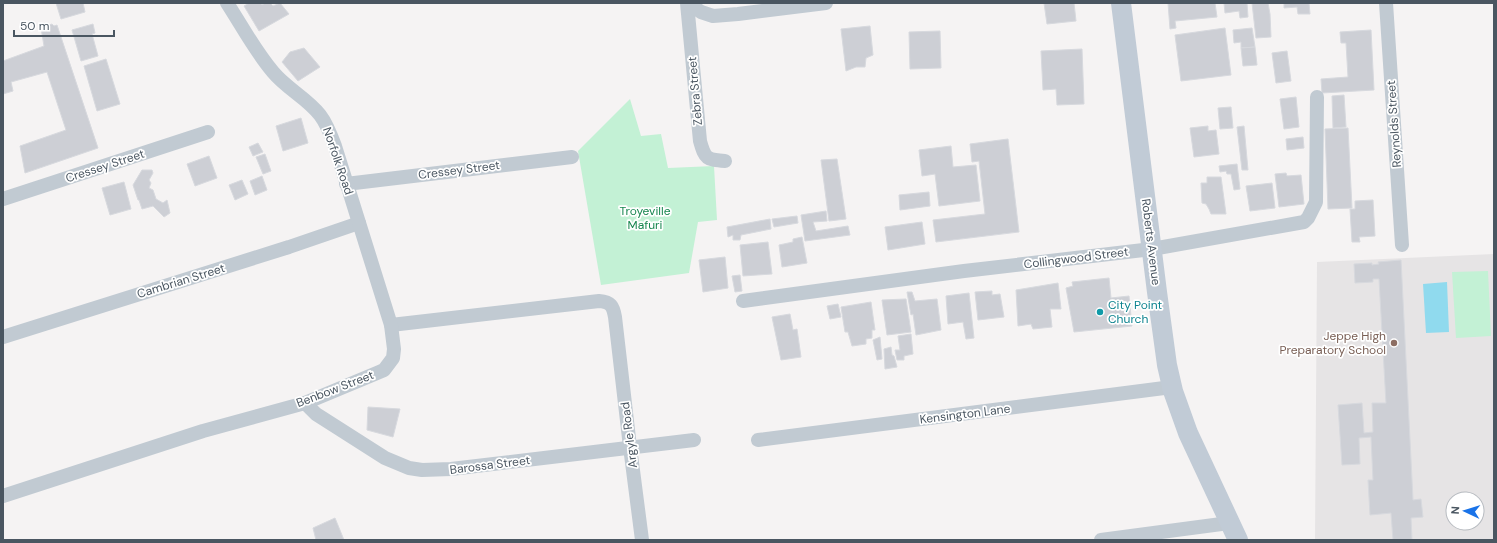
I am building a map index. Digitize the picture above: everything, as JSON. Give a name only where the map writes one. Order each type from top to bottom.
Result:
[{"type":"main road","name":"Roberts Avenue","points":[[1121,3],[1167,366],[1172,387],[1188,433],[1234,532]]},
{"type":"street","name":"Norfolk Road","points":[[227,3],[252,43],[273,72],[284,84],[311,105],[320,115],[330,132],[391,325]]},
{"type":"street","points":[[688,3],[701,12],[713,16],[826,3]]},
{"type":"street","name":"Zebra Street","points":[[688,3],[700,141],[704,155],[711,160],[725,161]]},
{"type":"street","name":"Reynolds Street","points":[[1386,3],[1402,245]]},
{"type":"street","name":"Collingwood Street","points":[[742,301],[956,272],[1152,249],[1304,222],[1308,218],[1316,202],[1317,97]]},
{"type":"street","name":"Cressey Street","points":[[3,199],[208,132]]},
{"type":"street","name":"Cressey Street","points":[[346,184],[572,157]]},
{"type":"street","name":"Cambrian Street","points":[[3,336],[274,252],[359,223]]},
{"type":"street","name":"Argyle Road","points":[[391,325],[599,301],[610,303],[612,305],[615,317],[642,540]]},
{"type":"street","name":"Benbow Street","points":[[3,496],[203,431],[305,403],[384,370],[393,358],[394,349],[391,325]]},
{"type":"street","name":"Kensington Lane","points":[[758,440],[1172,387]]},
{"type":"street","name":"Barossa Street","points":[[305,403],[316,414],[385,458],[409,468],[422,470],[451,469],[694,440]]},
{"type":"street","points":[[1101,540],[1234,532]]},
{"type":"shaded area","points":[[1494,254],[1494,540],[1315,540],[1317,262]]},
{"type":"green space","name":"Troyeville Mafuri","points":[[630,99],[641,136],[661,134],[668,168],[714,166],[717,220],[698,222],[689,273],[601,285],[578,151]]},
{"type":"green space","points":[[1488,271],[1491,336],[1456,338],[1452,272]]},
{"type":"water","points":[[1447,282],[1449,332],[1426,333],[1423,284]]},
{"type":"building","points":[[56,3],[83,3],[85,12],[61,19]]},
{"type":"building","points":[[249,3],[261,3],[262,5],[265,3],[270,3],[273,6],[280,3],[289,14],[259,31],[244,6]]},
{"type":"building","points":[[1044,3],[1074,3],[1076,21],[1047,24]]},
{"type":"building","points":[[1168,3],[1215,3],[1217,17],[1175,21],[1176,28],[1170,29]]},
{"type":"building","points":[[1224,3],[1247,3],[1248,17],[1240,18],[1239,11],[1225,13]]},
{"type":"building","points":[[1252,3],[1268,3],[1271,37],[1256,38]]},
{"type":"building","points":[[1284,3],[1309,3],[1310,14],[1298,14],[1297,7],[1284,8]]},
{"type":"building","points":[[52,24],[54,26],[57,25],[98,148],[25,173],[20,146],[66,130],[47,72],[11,82],[13,91],[3,94],[3,61],[44,46],[41,28]]},
{"type":"building","points":[[93,24],[95,33],[92,34],[98,56],[81,61],[72,30]]},
{"type":"building","points":[[870,26],[873,55],[866,58],[865,67],[856,67],[846,71],[841,29]]},
{"type":"building","points":[[1225,28],[1231,75],[1181,81],[1175,35]]},
{"type":"building","points":[[1252,28],[1255,47],[1241,48],[1241,42],[1234,43],[1233,30]]},
{"type":"building","points":[[1371,30],[1374,90],[1322,93],[1321,79],[1348,77],[1346,43],[1341,43],[1340,32]]},
{"type":"building","points":[[940,31],[941,68],[910,69],[909,32]]},
{"type":"building","points":[[1255,47],[1257,65],[1243,66],[1241,48]]},
{"type":"building","points":[[304,48],[320,67],[298,81],[282,62],[290,52]]},
{"type":"building","points":[[1082,49],[1084,104],[1057,105],[1056,89],[1043,90],[1041,51]]},
{"type":"building","points":[[1287,51],[1291,81],[1276,83],[1272,53]]},
{"type":"building","points":[[106,59],[120,104],[97,111],[84,66]]},
{"type":"building","points":[[1344,95],[1346,127],[1333,128],[1332,96]]},
{"type":"building","points":[[1296,97],[1299,127],[1284,129],[1280,99]]},
{"type":"building","points":[[1231,107],[1233,128],[1220,129],[1218,108]]},
{"type":"building","points":[[301,118],[308,143],[283,151],[276,126]]},
{"type":"building","points":[[1208,126],[1208,131],[1216,130],[1219,154],[1194,157],[1190,128]]},
{"type":"building","points":[[1244,126],[1248,170],[1242,170],[1237,127]]},
{"type":"building","points":[[1348,128],[1352,208],[1328,209],[1325,129]]},
{"type":"building","points":[[1303,137],[1304,148],[1287,150],[1286,139]]},
{"type":"building","points":[[1008,139],[1019,232],[936,242],[933,220],[985,214],[979,161],[972,162],[970,144]]},
{"type":"building","points":[[258,143],[263,152],[253,156],[249,147]]},
{"type":"building","points":[[951,146],[953,167],[976,165],[980,201],[939,206],[935,174],[922,176],[919,150]]},
{"type":"building","points":[[265,154],[271,171],[263,174],[256,157]]},
{"type":"building","points":[[209,156],[217,178],[195,186],[187,164]]},
{"type":"building","points":[[837,159],[846,219],[829,221],[821,160]]},
{"type":"building","points":[[1237,164],[1240,189],[1234,190],[1231,174],[1227,174],[1226,171],[1220,172],[1219,166]]},
{"type":"building","points":[[142,170],[152,170],[153,173],[149,180],[151,183],[149,188],[153,190],[156,199],[163,203],[167,200],[170,213],[164,217],[153,206],[142,209],[133,185]]},
{"type":"building","points":[[1286,173],[1287,176],[1301,175],[1304,204],[1279,207],[1275,174]]},
{"type":"building","points":[[262,176],[267,190],[255,195],[250,181]]},
{"type":"building","points":[[1207,177],[1221,177],[1226,214],[1211,214],[1206,204],[1202,203],[1201,183],[1207,183]]},
{"type":"building","points":[[242,180],[248,194],[235,200],[229,185]]},
{"type":"building","points":[[124,182],[131,209],[110,215],[102,188]]},
{"type":"building","points":[[1272,183],[1275,208],[1250,211],[1246,186]]},
{"type":"building","points":[[929,192],[930,206],[900,210],[899,195]]},
{"type":"building","points":[[1373,200],[1375,236],[1359,237],[1360,242],[1352,242],[1350,209],[1355,209],[1355,201]]},
{"type":"building","points":[[826,211],[827,221],[813,222],[816,231],[848,226],[850,235],[805,241],[801,215]]},
{"type":"building","points":[[797,216],[798,223],[774,227],[772,219]]},
{"type":"building","points":[[770,219],[771,229],[741,235],[740,240],[733,240],[733,235],[728,237],[727,227]]},
{"type":"building","points":[[922,222],[925,244],[888,250],[885,227]]},
{"type":"building","points":[[802,237],[807,263],[782,267],[779,245],[793,242],[793,239]]},
{"type":"building","points":[[768,242],[772,274],[743,276],[740,245]]},
{"type":"building","points":[[725,257],[728,288],[703,292],[699,260]]},
{"type":"building","name":"Jeppe High Preparatory School","points":[[1401,260],[1413,500],[1421,499],[1423,517],[1411,518],[1412,540],[1393,540],[1391,513],[1370,515],[1368,480],[1373,480],[1371,437],[1359,438],[1360,464],[1342,465],[1338,405],[1362,403],[1364,433],[1373,432],[1372,403],[1386,403],[1379,279],[1373,279],[1373,282],[1355,283],[1354,264],[1372,263],[1372,265],[1379,264],[1378,262]]},
{"type":"building","points":[[740,275],[742,291],[735,292],[732,276]]},
{"type":"building","name":"City Point Church","points":[[1109,278],[1111,298],[1129,296],[1132,326],[1074,332],[1066,288],[1073,286],[1072,282]]},
{"type":"building","points":[[1058,283],[1061,309],[1050,309],[1052,327],[1033,329],[1031,324],[1018,326],[1016,290]]},
{"type":"building","points":[[992,291],[992,295],[1000,294],[1004,317],[978,320],[975,292]]},
{"type":"building","points":[[907,292],[912,292],[915,301],[937,299],[941,330],[916,335],[913,314],[911,315]]},
{"type":"building","points":[[969,293],[974,338],[966,339],[963,322],[948,324],[946,296]]},
{"type":"building","points":[[906,299],[911,332],[887,335],[882,300]]},
{"type":"building","points":[[871,302],[875,330],[872,330],[872,338],[866,339],[866,344],[852,346],[848,332],[845,332],[841,307]]},
{"type":"building","points":[[838,304],[841,317],[830,319],[827,306]]},
{"type":"building","points":[[790,314],[793,330],[797,329],[801,357],[781,360],[772,317]]},
{"type":"building","points":[[911,334],[913,354],[904,356],[904,360],[897,360],[895,350],[900,350],[898,336]]},
{"type":"building","points":[[880,337],[882,359],[877,360],[873,340]]},
{"type":"building","points":[[891,347],[892,355],[894,356],[897,367],[885,369],[884,349]]},
{"type":"building","points":[[368,407],[400,409],[393,437],[367,430]]},
{"type":"building","points":[[335,518],[344,540],[316,540],[313,528]]},
{"type":"place","name":"City Point Church","points":[[1100,312]]},
{"type":"place","name":"Jeppe High Preparatory School","points":[[1394,343]]}]
